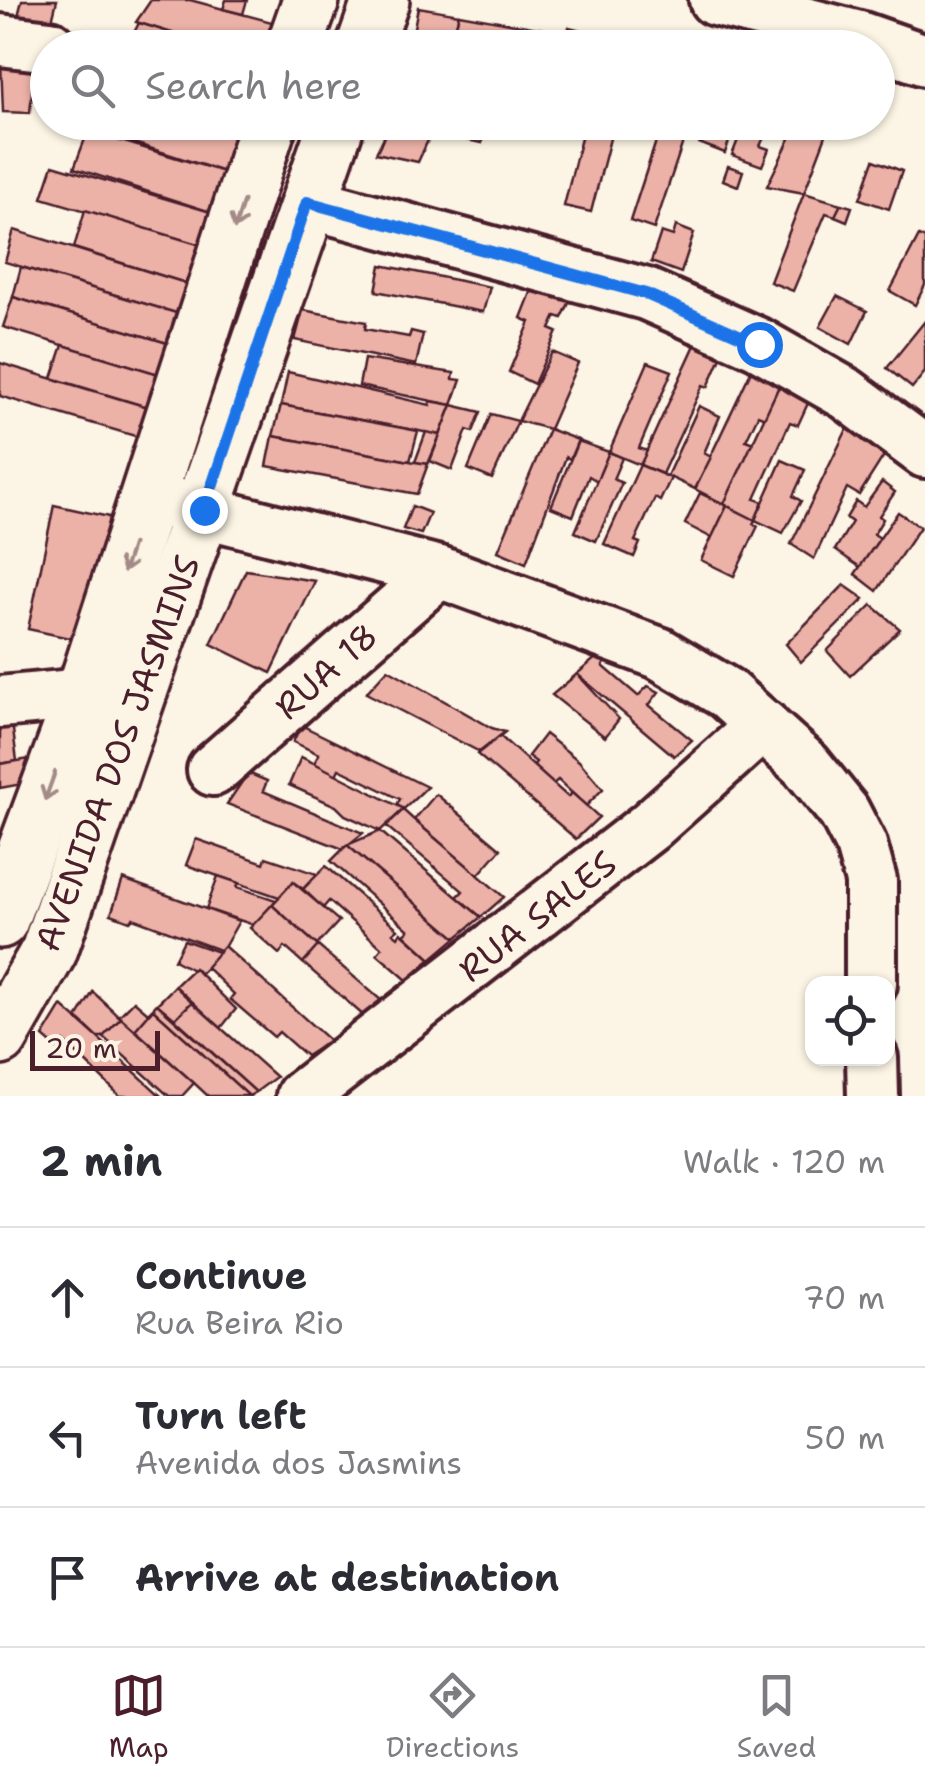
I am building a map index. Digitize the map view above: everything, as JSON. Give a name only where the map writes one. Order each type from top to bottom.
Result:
[{"type":"main road","points":[[300,30],[311,0]]},
{"type":"main road","points":[[371,30],[382,0]]},
{"type":"main road","name":"AVENIDA DOS JASMINS","points":[[0,920],[84,694],[263,140]]},
{"type":"main road","name":"AVENIDA DOS JASMINS","points":[[0,1036],[48,951],[329,140]]},
{"type":"street","points":[[715,0],[835,30]]},
{"type":"street","points":[[0,40],[30,44]]},
{"type":"street","points":[[895,49],[925,60]]},
{"type":"street","points":[[307,202],[646,294],[759,344],[848,394],[925,452]]},
{"type":"street","points":[[147,498],[439,572],[659,653],[726,693],[806,765],[844,812],[861,845],[871,881],[871,976]]},
{"type":"street","name":"RUA 18","points":[[213,770],[439,572]]},
{"type":"street","points":[[0,702],[84,694]]},
{"type":"street","name":"RUA SALES","points":[[302,1096],[648,828],[763,725]]},
{"type":"street","points":[[872,1066],[873,1096]]},
{"type":"building","points":[[22,0],[57,0],[50,30],[16,24]]},
{"type":"building","points":[[151,0],[190,0],[283,25],[281,30],[162,30],[136,22]]},
{"type":"building","points":[[226,0],[247,0],[243,14],[223,9]]},
{"type":"building","points":[[418,7],[459,14],[455,30],[414,30]]},
{"type":"building","points":[[459,14],[549,30],[455,30]]},
{"type":"building","points":[[139,23],[162,30],[135,30]]},
{"type":"building","points":[[30,61],[30,113],[3,112],[1,62]]},
{"type":"building","points":[[85,140],[118,140],[227,173],[214,213],[74,168]]},
{"type":"building","points":[[125,140],[237,140],[227,173]]},
{"type":"building","points":[[382,140],[428,140],[418,162],[376,153]]},
{"type":"building","points":[[580,140],[610,140],[591,212],[564,206]]},
{"type":"building","points":[[656,140],[684,140],[654,229],[630,221]]},
{"type":"building","points":[[700,140],[730,140],[725,153],[699,143]]},
{"type":"building","points":[[738,140],[763,140],[760,146],[769,149],[762,166],[732,155]]},
{"type":"building","points":[[789,140],[824,140],[804,193],[767,186]]},
{"type":"building","points":[[874,160],[902,171],[889,209],[860,199]]},
{"type":"building","points":[[53,165],[214,213],[204,246],[42,198]]},
{"type":"building","points":[[728,166],[743,171],[738,186],[723,180]]},
{"type":"building","points":[[804,193],[841,204],[835,216],[826,213],[793,291],[770,282]]},
{"type":"building","points":[[841,204],[852,207],[847,221],[835,216]]},
{"type":"building","points":[[85,210],[204,246],[192,285],[74,248]]},
{"type":"building","points":[[676,226],[694,233],[681,273],[651,262],[661,232],[673,236]]},
{"type":"building","points":[[14,230],[192,285],[183,315],[5,262]]},
{"type":"building","points":[[919,236],[925,239],[925,285],[915,305],[890,291]]},
{"type":"building","points":[[381,265],[490,287],[483,312],[376,291]]},
{"type":"building","points":[[21,267],[183,315],[174,345],[13,297]]},
{"type":"building","points":[[532,290],[570,301],[562,318],[556,316],[550,329],[557,332],[534,384],[509,372],[530,322],[521,318]]},
{"type":"building","points":[[837,296],[867,311],[851,344],[820,327]]},
{"type":"building","points":[[13,297],[174,345],[165,376],[3,327]]},
{"type":"building","points":[[303,310],[366,322],[365,329],[409,337],[411,331],[423,334],[416,365],[295,340]]},
{"type":"building","points":[[925,321],[925,372],[912,388],[887,368]]},
{"type":"building","points":[[63,345],[165,376],[154,409],[52,378]]},
{"type":"building","points":[[695,345],[721,357],[708,387],[703,385],[662,474],[640,465]]},
{"type":"building","points":[[552,352],[578,363],[549,429],[518,421]]},
{"type":"building","points":[[364,359],[454,373],[453,379],[461,380],[452,405],[359,386]]},
{"type":"building","points":[[648,362],[672,371],[639,448],[647,451],[640,465],[609,452]]},
{"type":"building","points":[[0,363],[154,409],[145,439],[0,396]]},
{"type":"building","points":[[751,371],[780,384],[765,418],[758,415],[746,440],[753,443],[724,504],[695,489]]},
{"type":"building","points":[[288,372],[430,405],[430,401],[452,405],[440,435],[281,405]]},
{"type":"building","points":[[780,384],[809,401],[798,425],[790,422],[755,499],[763,502],[755,520],[724,504]]},
{"type":"building","points":[[281,405],[418,431],[410,461],[273,436]]},
{"type":"building","points":[[452,405],[481,412],[473,432],[467,430],[452,470],[430,461]]},
{"type":"building","points":[[699,406],[720,416],[704,453],[711,457],[695,489],[667,476]]},
{"type":"building","points":[[491,414],[518,421],[492,479],[468,469]]},
{"type":"building","points":[[848,427],[887,451],[859,495],[847,488],[814,559],[791,544]]},
{"type":"building","points":[[549,429],[578,440],[570,459],[566,457],[526,563],[498,551]]},
{"type":"building","points":[[426,432],[440,435],[428,464],[415,462]]},
{"type":"building","points":[[273,436],[428,464],[417,494],[267,466]]},
{"type":"building","points":[[578,441],[609,452],[597,481],[589,476],[573,516],[551,507]]},
{"type":"building","points":[[609,452],[622,458],[613,479],[622,483],[596,541],[575,532]]},
{"type":"building","points":[[782,460],[805,470],[793,496],[801,501],[783,533],[755,520]]},
{"type":"building","points":[[640,465],[671,478],[660,501],[655,498],[635,541],[640,543],[634,557],[604,544]]},
{"type":"building","points":[[882,482],[895,492],[879,516],[883,519],[874,534],[880,538],[860,567],[835,550],[852,522],[846,518],[856,501],[864,507]]},
{"type":"building","points":[[700,493],[727,506],[712,538],[685,524]]},
{"type":"building","points":[[54,505],[109,517],[83,641],[28,629]]},
{"type":"building","points":[[412,506],[430,513],[421,534],[403,529]]},
{"type":"building","points":[[727,506],[755,520],[753,524],[758,526],[734,576],[701,560]]},
{"type":"building","points":[[898,512],[920,527],[877,591],[855,574]]},
{"type":"building","points":[[246,570],[315,581],[271,673],[211,644]]},
{"type":"building","points":[[844,585],[864,599],[801,662],[786,644]]},
{"type":"building","points":[[872,605],[900,629],[850,676],[827,651]]},
{"type":"building","points":[[598,656],[606,661],[603,666],[638,696],[648,686],[659,692],[649,705],[692,740],[674,756],[577,674]]},
{"type":"building","points":[[388,669],[505,732],[480,752],[366,693]]},
{"type":"building","points":[[577,674],[619,719],[605,737],[552,695]]},
{"type":"building","points":[[11,714],[17,761],[0,764],[0,716]]},
{"type":"building","points":[[301,725],[427,787],[404,809],[397,805],[400,799],[339,769],[336,775],[314,763],[319,754],[293,742]]},
{"type":"building","points":[[545,734],[579,761],[603,789],[586,806],[558,780],[553,784],[533,766],[536,762],[528,756]]},
{"type":"building","points":[[500,736],[568,797],[572,793],[599,817],[576,839],[477,754]]},
{"type":"building","points":[[47,756],[33,782],[0,788],[0,764]]},
{"type":"building","points":[[301,757],[404,809],[380,831],[345,815],[336,806],[289,785]]},
{"type":"building","points":[[248,773],[267,781],[263,791],[363,833],[343,849],[227,804]]},
{"type":"building","points":[[436,794],[501,849],[478,875],[414,820]]},
{"type":"building","points":[[403,810],[504,897],[481,917],[457,897],[463,891],[386,826]]},
{"type":"building","points":[[380,831],[481,917],[456,938],[347,845]]},
{"type":"building","points":[[196,839],[264,863],[266,857],[317,874],[303,889],[293,882],[279,897],[186,865]]},
{"type":"building","points":[[347,845],[456,938],[431,959],[404,934],[409,930],[331,861]]},
{"type":"building","points":[[326,866],[398,929],[393,933],[398,937],[401,932],[431,959],[407,980],[377,954],[382,948],[329,901],[323,908],[303,889]]},
{"type":"building","points":[[218,876],[276,900],[254,925],[206,909]]},
{"type":"building","points":[[123,879],[239,921],[222,951],[133,918],[130,921],[111,914]]},
{"type":"building","points":[[293,882],[339,921],[317,945],[272,905]]},
{"type":"building","points":[[272,905],[318,946],[303,963],[285,947],[279,954],[250,928]]},
{"type":"building","points":[[184,940],[221,953],[200,974],[174,960]]},
{"type":"building","points":[[224,946],[330,1041],[306,1056],[279,1032],[274,1037],[230,999],[234,994],[206,967]]},
{"type":"building","points":[[318,946],[382,1001],[364,1016],[303,963]]},
{"type":"building","points":[[194,968],[236,1009],[221,1028],[175,986]]},
{"type":"building","points":[[175,986],[192,1002],[175,1019],[157,1004]]},
{"type":"building","points":[[93,992],[121,1018],[103,1037],[97,1037],[77,1018]]},
{"type":"building","points":[[134,1001],[148,1013],[157,1004],[256,1092],[249,1096],[153,1009],[135,1030],[119,1016]]},
{"type":"building","points":[[192,1002],[276,1077],[256,1092],[175,1019]]},
{"type":"building","points":[[62,1006],[161,1096],[120,1096],[64,1041],[57,1049],[43,1037]]},
{"type":"building","points":[[153,1009],[249,1096],[208,1096],[135,1030]]},
{"type":"building","points":[[121,1018],[194,1083],[182,1096],[169,1096],[103,1037]]},
{"type":"route","points":[[204,510],[307,202],[646,294],[759,344]]}]
